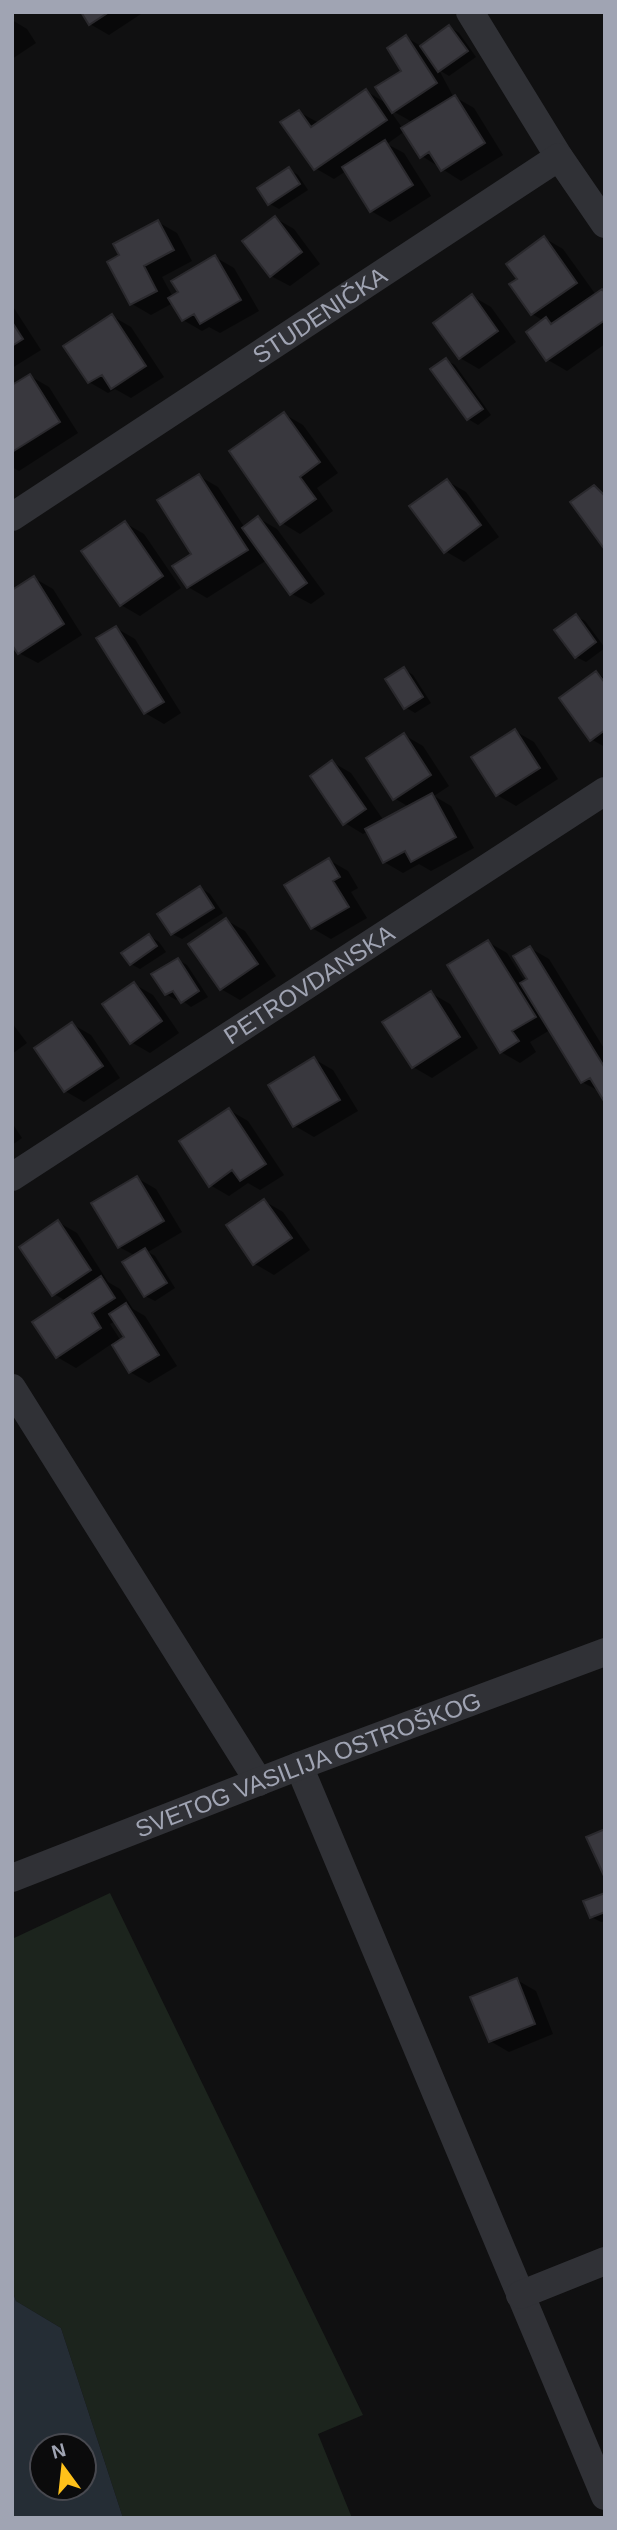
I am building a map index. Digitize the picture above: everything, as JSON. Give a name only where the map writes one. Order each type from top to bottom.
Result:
[{"type":"street","points":[[470,12],[559,157],[605,224]]},
{"type":"street","name":"STUDENIČKA","points":[[12,517],[559,157]]},
{"type":"street","name":"PETROVDANSKA","points":[[12,1177],[605,791]]},
{"type":"street","points":[[12,1388],[259,1782]]},
{"type":"street","name":"SVETOG VASILIJA OSTROŠKOG","points":[[12,1878],[299,1766],[605,1653]]},
{"type":"street","points":[[299,1766],[605,2496]]},
{"type":"street","points":[[520,2295],[605,2261]]},
{"type":"shaded area","points":[[110,1893],[363,2415],[318,2434],[352,2518],[123,2518],[98,2441],[98,2432],[95,2432],[61,2328],[16,2301],[12,2290],[12,1939]]},
{"type":"shaded area","points":[[12,2290],[16,2301],[61,2328],[95,2432],[28,2432],[28,2502],[98,2502],[98,2441],[123,2518],[12,2518]]},
{"type":"building","points":[[81,12],[109,12],[89,25]]},
{"type":"building","points":[[449,25],[468,51],[438,72],[420,46]]},
{"type":"building","points":[[406,35],[437,83],[392,113],[375,87],[401,71],[387,48]]},
{"type":"building","points":[[366,89],[387,120],[314,170],[280,122],[299,110],[311,127]]},
{"type":"building","points":[[455,95],[485,143],[441,171],[429,152],[420,158],[401,128]]},
{"type":"building","points":[[385,140],[413,185],[370,212],[342,167]]},
{"type":"building","points":[[289,167],[300,184],[268,205],[257,188]]},
{"type":"building","points":[[275,216],[302,252],[270,277],[242,241]]},
{"type":"building","points":[[158,220],[174,250],[144,266],[157,291],[130,305],[107,262],[119,255],[113,244]]},
{"type":"building","points":[[544,236],[577,283],[531,315],[509,284],[517,279],[506,264]]},
{"type":"building","points":[[215,255],[241,300],[200,324],[194,314],[182,321],[168,298],[178,292],[171,281]]},
{"type":"building","points":[[602,289],[605,293],[605,320],[546,361],[526,332],[546,317],[551,324]]},
{"type":"building","points":[[472,294],[498,331],[459,359],[433,323]]},
{"type":"building","points":[[112,314],[146,366],[111,389],[102,375],[88,383],[63,346]]},
{"type":"building","points":[[12,322],[23,339],[12,346]]},
{"type":"building","points":[[446,358],[483,409],[467,420],[430,369]]},
{"type":"building","points":[[30,374],[60,422],[12,452],[12,385]]},
{"type":"building","points":[[284,412],[320,462],[300,477],[316,499],[280,525],[229,451]]},
{"type":"building","points":[[199,474],[248,550],[187,588],[172,566],[191,554],[157,500]]},
{"type":"building","points":[[447,479],[481,525],[444,553],[409,506]]},
{"type":"building","points":[[594,485],[605,496],[605,550],[570,502]]},
{"type":"building","points":[[258,516],[307,583],[290,595],[242,528]]},
{"type":"building","points":[[125,521],[163,576],[120,606],[81,551]]},
{"type":"building","points":[[34,576],[64,624],[18,654],[12,645],[12,590]]},
{"type":"building","points":[[576,614],[596,642],[575,658],[554,630]]},
{"type":"building","points":[[116,626],[164,702],[144,714],[96,638]]},
{"type":"building","points":[[404,667],[423,697],[404,709],[385,679]]},
{"type":"building","points":[[596,671],[605,683],[605,730],[590,741],[559,698]]},
{"type":"building","points":[[515,729],[540,768],[496,796],[471,757]]},
{"type":"building","points":[[404,733],[431,775],[393,800],[366,758]]},
{"type":"building","points":[[332,760],[366,809],[343,825],[310,776]]},
{"type":"building","points":[[432,793],[456,837],[411,862],[405,851],[383,863],[365,829]]},
{"type":"building","points":[[329,858],[340,877],[333,881],[349,907],[311,929],[284,885]]},
{"type":"building","points":[[200,886],[214,908],[171,935],[157,914]]},
{"type":"building","points":[[226,918],[258,964],[220,990],[188,944]]},
{"type":"building","points":[[149,934],[157,946],[130,965],[121,953]]},
{"type":"building","points":[[488,940],[536,1017],[512,1031],[519,1041],[500,1053],[447,965]]},
{"type":"building","points":[[530,946],[605,1068],[605,1103],[590,1078],[581,1083],[520,983],[527,979],[513,956]]},
{"type":"building","points":[[178,958],[199,991],[181,1003],[173,991],[165,995],[151,974]]},
{"type":"building","points":[[134,982],[162,1021],[130,1044],[102,1004]]},
{"type":"building","points":[[431,991],[460,1037],[412,1068],[382,1022]]},
{"type":"building","points":[[72,1022],[103,1066],[64,1092],[34,1048]]},
{"type":"building","points":[[314,1057],[340,1100],[293,1127],[268,1085]]},
{"type":"building","points":[[229,1108],[266,1164],[240,1181],[232,1170],[209,1187],[179,1141]]},
{"type":"building","points":[[137,1176],[164,1221],[118,1248],[91,1203]]},
{"type":"building","points":[[264,1199],[292,1238],[253,1265],[226,1225]]},
{"type":"building","points":[[58,1220],[91,1270],[52,1296],[19,1247]]},
{"type":"building","points":[[145,1248],[167,1283],[144,1297],[122,1262]]},
{"type":"building","points":[[101,1276],[115,1298],[92,1313],[101,1328],[56,1358],[32,1322]]},
{"type":"building","points":[[126,1303],[159,1355],[129,1373],[112,1345],[124,1337],[109,1314]]},
{"type":"building","points":[[605,1829],[605,1878],[586,1837]]},
{"type":"building","points":[[605,1893],[605,1912],[590,1918],[583,1901]]},
{"type":"building","points":[[517,1978],[535,2024],[489,2042],[470,1997]]}]
